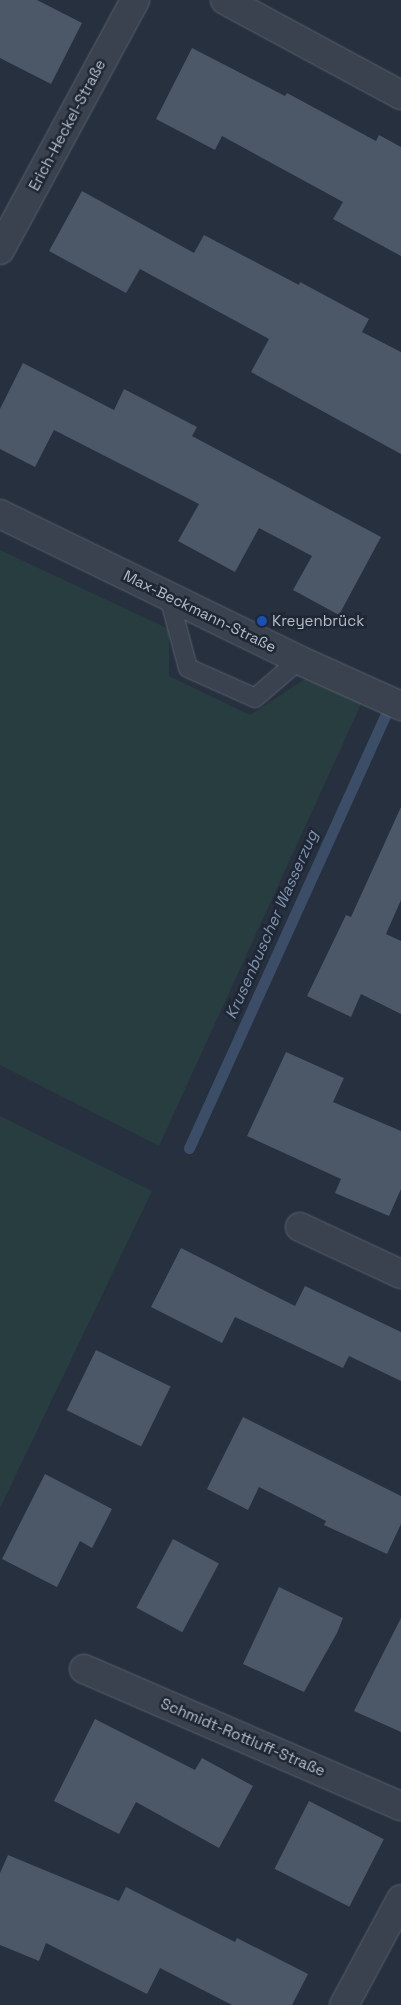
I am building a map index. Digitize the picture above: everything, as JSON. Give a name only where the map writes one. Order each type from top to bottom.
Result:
[{"type":"street","name":"Erich-Heckel-Straße","points":[[0,250],[135,0]]},
{"type":"street","points":[[225,0],[401,95]]},
{"type":"street","name":"Max-Beckmann-Straße","points":[[0,514],[299,660],[401,706]]},
{"type":"street","points":[[300,1227],[401,1274]]},
{"type":"street","name":"Schmidt-Rottluff-Straße","points":[[84,1669],[401,1806]]},
{"type":"street","points":[[344,2005],[401,1899]]},
{"type":"lane","points":[[169,597],[188,668],[255,698],[299,660]]},
{"type":"green space","points":[[0,550],[169,629],[169,676],[250,715],[308,677],[363,700],[159,1146],[0,1065]]},
{"type":"green space","points":[[0,1116],[152,1191],[0,1508]]},
{"type":"building","points":[[0,0],[37,0],[82,23],[51,84],[0,58]]},
{"type":"building","points":[[192,48],[285,96],[287,93],[376,141],[379,135],[401,147],[401,256],[333,219],[343,202],[222,136],[215,150],[156,119]]},
{"type":"building","points":[[82,191],[194,253],[204,235],[299,285],[300,282],[369,319],[362,332],[401,352],[401,454],[251,372],[269,339],[140,269],[126,293],[49,251]]},
{"type":"building","points":[[23,363],[114,410],[124,389],[197,427],[192,436],[381,537],[339,615],[293,590],[312,556],[259,528],[235,572],[178,541],[199,504],[54,430],[35,467],[0,449],[0,409]]},
{"type":"building","points":[[401,807],[401,900],[386,934],[401,941],[401,1014],[361,994],[351,1017],[307,996],[346,915],[351,917]]},
{"type":"building","points":[[286,1052],[344,1078],[333,1102],[401,1131],[401,1189],[389,1216],[335,1193],[341,1179],[247,1136]]},
{"type":"building","points":[[181,1248],[295,1306],[305,1286],[401,1332],[401,1381],[349,1356],[343,1368],[235,1317],[222,1343],[151,1307]]},
{"type":"building","points":[[96,1350],[171,1386],[141,1447],[67,1410]]},
{"type":"building","points":[[243,1417],[401,1496],[401,1524],[387,1554],[324,1525],[326,1521],[259,1487],[248,1510],[207,1489]]},
{"type":"building","points":[[45,1474],[112,1509],[92,1548],[80,1541],[57,1587],[2,1559]]},
{"type":"building","points":[[173,1539],[219,1563],[182,1632],[136,1608]]},
{"type":"building","points":[[279,1587],[343,1618],[337,1633],[304,1692],[243,1664]]},
{"type":"building","points":[[401,1618],[401,1732],[354,1711]]},
{"type":"building","points":[[95,1719],[195,1770],[202,1758],[253,1786],[219,1848],[136,1802],[119,1834],[54,1801]]},
{"type":"building","points":[[309,1801],[384,1839],[349,1907],[274,1869]]},
{"type":"building","points":[[8,1855],[119,1901],[126,1887],[235,1942],[237,1938],[308,1974],[292,2005],[232,2005],[160,1968],[147,1994],[46,1943],[39,1961],[0,1945],[0,1873]]},
{"type":"waterway","name":"Krusenbuscher Wasserzug","points":[[189,1148],[385,716]]},
{"type":"place","name":"Kreyenbrück","points":[[262,621]]}]
